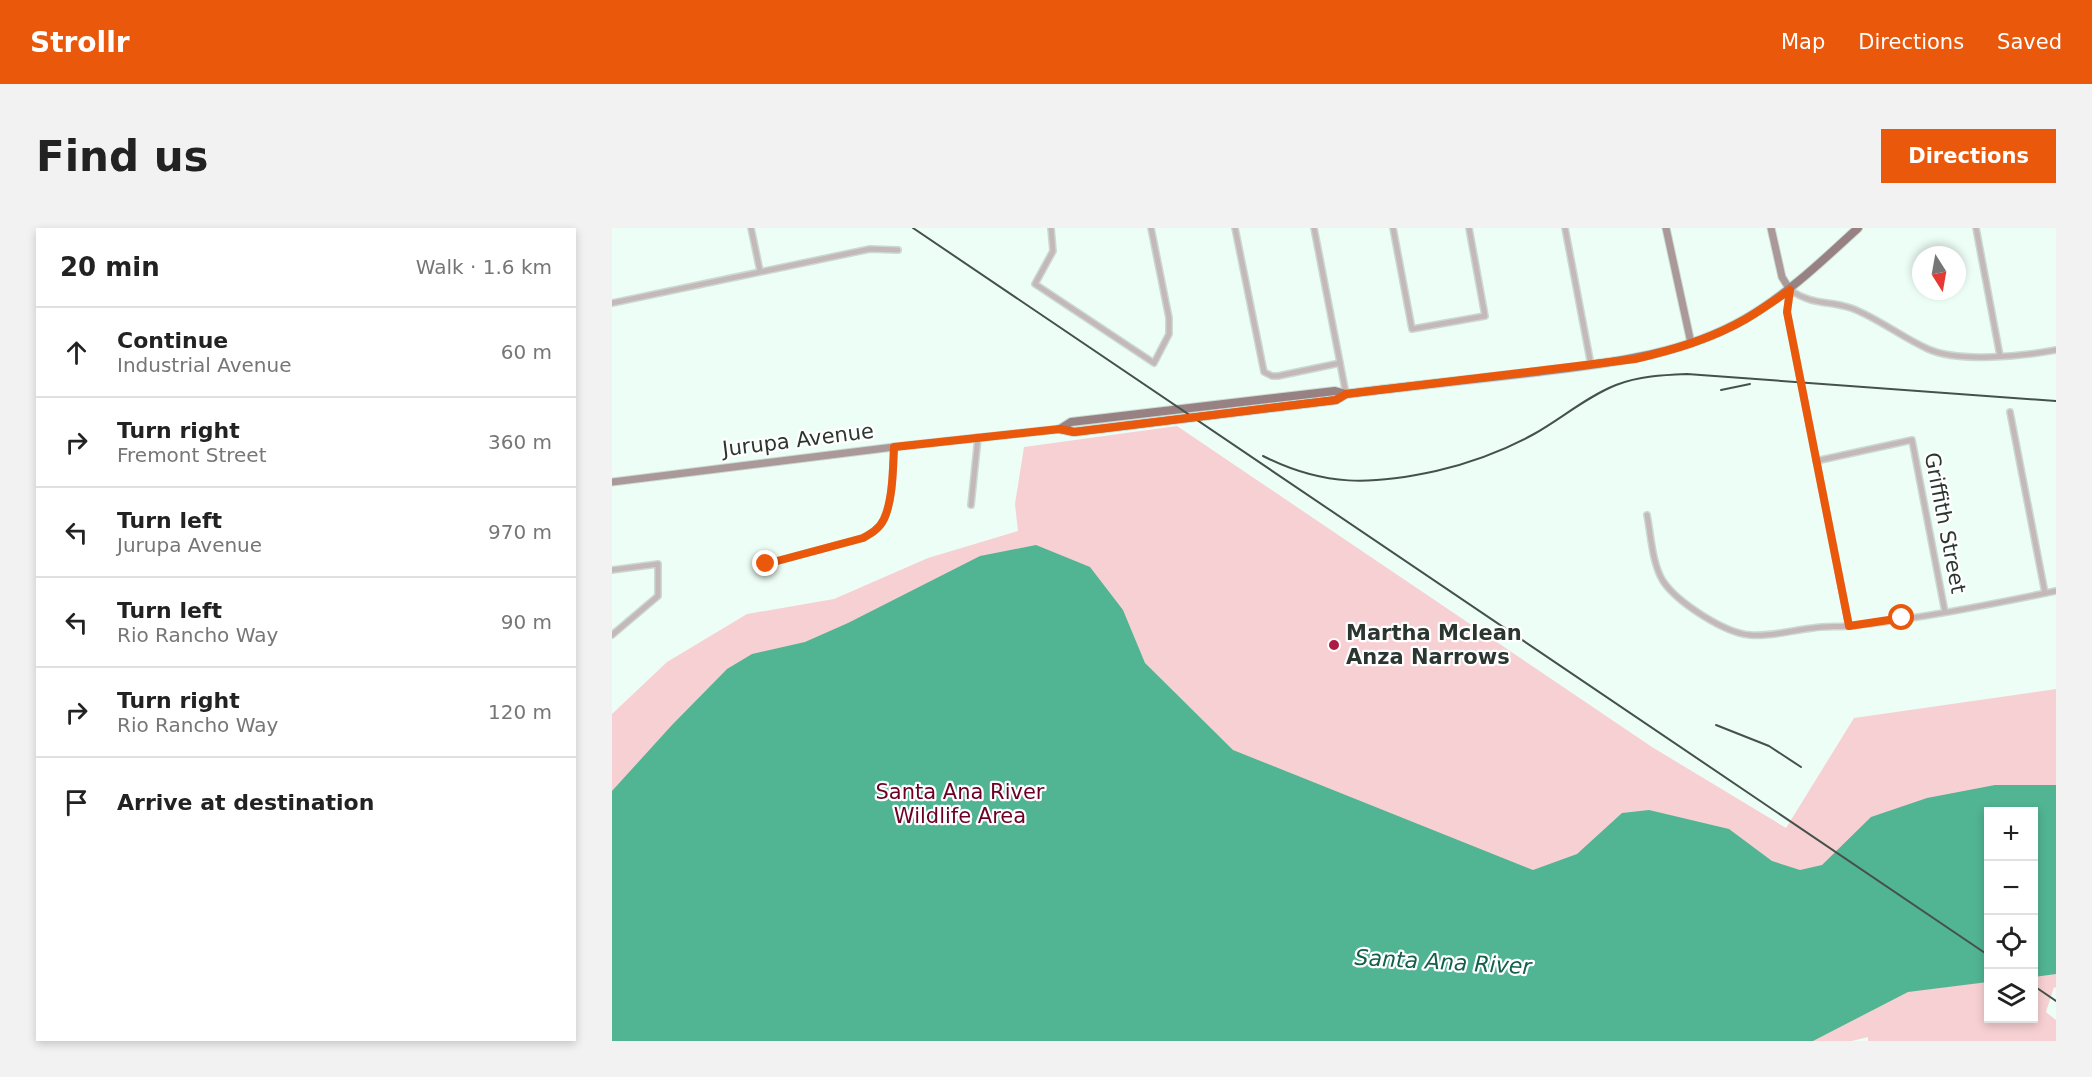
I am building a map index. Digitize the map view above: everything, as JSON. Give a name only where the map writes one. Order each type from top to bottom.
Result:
[{"type":"main road","points":[[1666,228],[1691,343]]},
{"type":"main road","points":[[1771,228],[1782,277],[1790,290]]},
{"type":"main road","name":"Jurupa Avenue","points":[[612,482],[1060,429],[1071,422],[1090,419],[1335,391],[1346,394],[1635,359],[1691,343],[1745,319],[1790,290],[1858,228]]},
{"type":"street","points":[[752,228],[760,271]]},
{"type":"street","points":[[1051,228],[1054,240],[1053,251],[1035,284],[1154,363],[1169,334],[1169,318],[1151,228]]},
{"type":"street","points":[[1235,228],[1264,372],[1278,376],[1340,363]]},
{"type":"street","points":[[1314,228],[1346,394]]},
{"type":"street","points":[[1393,228],[1412,329],[1485,316],[1469,228]]},
{"type":"street","points":[[1565,228],[1591,365]]},
{"type":"street","points":[[1976,228],[2000,356]]},
{"type":"street","points":[[612,303],[870,249],[898,250]]},
{"type":"street","points":[[1849,626],[1787,312],[1790,290],[1803,299],[1848,307],[1874,318],[1930,351],[1960,356],[2000,356],[2056,350]]},
{"type":"street","points":[[2010,412],[2045,593]]},
{"type":"street","points":[[971,505],[978,437]]},
{"type":"street","name":"Griffith Street","points":[[1816,461],[1912,440],[1945,612]]},
{"type":"street","points":[[766,564],[863,538],[877,530],[885,518],[893,478],[894,447]]},
{"type":"street","points":[[1647,514],[1656,562],[1662,580],[1677,597],[1723,627],[1749,636],[1849,626],[1945,612],[2056,591]]},
{"type":"street","points":[[612,570],[658,564],[658,596],[612,635]]},
{"type":"green space","name":"Santa Ana River","points":[[1177,426],[1652,747],[1786,828],[1854,718],[2056,689],[2056,988],[2054,987],[2046,1012],[2056,1020],[2056,1041],[1868,1041],[1868,1037],[1852,1041],[612,1041],[612,714],[667,662],[747,614],[834,599],[928,558],[1018,531],[1015,504],[1024,447]]},
{"type":"water","name":"Santa Ana River","points":[[1036,545],[1090,567],[1123,610],[1145,663],[1233,750],[1533,870],[1577,854],[1622,813],[1649,810],[1729,829],[1772,861],[1800,870],[1822,865],[1871,817],[1927,798],[1995,785],[2056,785],[2056,974],[2038,976],[2038,807],[1984,807],[1984,982],[1908,992],[1813,1041],[612,1041],[612,791],[727,669],[752,654],[805,642],[848,623],[980,556]]},
{"type":"railway","points":[[913,228],[1984,952]]},
{"type":"railway","points":[[1263,456],[1285,466],[1328,478],[1369,481],[1413,476],[1474,460],[1510,446],[1616,385],[1642,378],[1669,375],[1687,374],[2056,401]]},
{"type":"railway","points":[[1721,390],[1750,384]]},
{"type":"railway","points":[[1716,725],[1769,746],[1801,767]]},
{"type":"railway","points":[[2038,989],[2056,1001]]},
{"type":"place","name":"Martha Mclean Anza Narrows","points":[[1334,645]]},
{"type":"route","points":[[766,564],[863,538],[877,530],[885,518],[893,478],[894,447],[1060,429],[1074,432],[1336,400],[1346,394],[1635,359],[1691,343],[1719,332],[1745,319],[1790,290],[1787,312],[1849,626],[1902,618]]},
{"type":"park label","name":"Santa Ana River Wildlife Area","points":[[960,804]]}]
